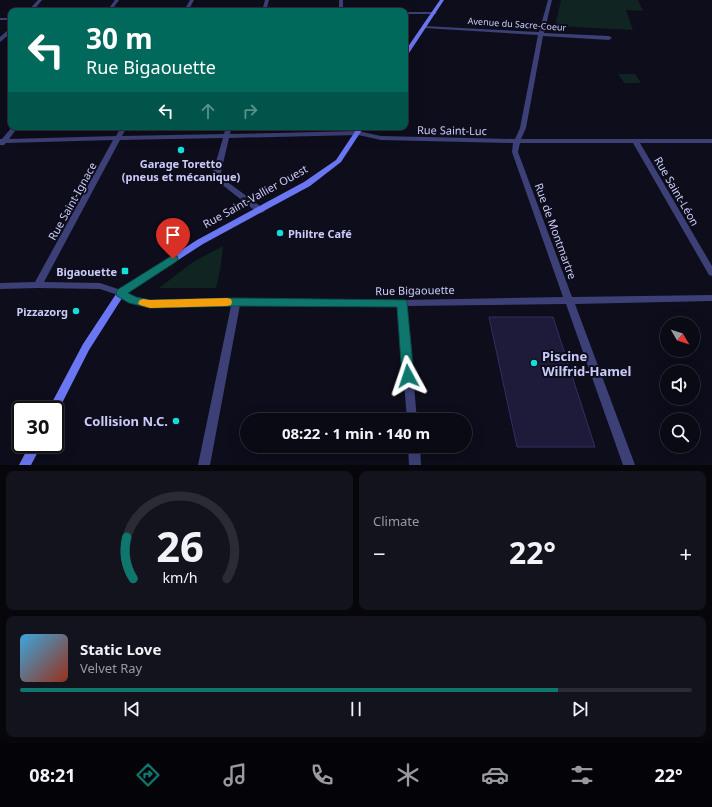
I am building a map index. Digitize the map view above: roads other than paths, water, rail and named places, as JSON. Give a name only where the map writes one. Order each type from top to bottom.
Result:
[{"type":"street","points":[[33,8],[40,0]]},
{"type":"street","points":[[408,51],[435,13],[442,0]]},
{"type":"street","name":"Rue de Montmartre","points":[[550,0],[541,34],[523,128],[517,141],[515,152],[629,465]]},
{"type":"street","points":[[408,13],[435,13]]},
{"type":"street","name":"Avenue du Sacre-Coeur","points":[[424,27],[609,38]]},
{"type":"street","points":[[0,40],[8,33]]},
{"type":"street","points":[[1,143],[12,130]]},
{"type":"street","name":"Rue Saint-Ignace","points":[[38,285],[122,130]]},
{"type":"street","points":[[228,130],[217,172],[219,180],[260,211]]},
{"type":"street","name":"Rue Saint-Luc","points":[[1,143],[360,130],[381,138],[517,141],[712,141]]},
{"type":"street","name":"Rue Saint-Vallier Ouest","points":[[58,401],[86,347],[121,293],[200,242],[260,211],[307,184],[339,161],[360,130]]},
{"type":"street","name":"Rue Saint-Léon","points":[[636,142],[712,273]]},
{"type":"street","name":"Rue Bigaouette","points":[[0,286],[100,286],[121,293],[133,301],[150,304],[236,302],[402,303],[712,298]]},
{"type":"street","points":[[204,465],[236,302]]},
{"type":"street","points":[[402,303],[411,413]]},
{"type":"street","points":[[25,465],[31,453]]},
{"type":"street","points":[[414,453],[415,465]]},
{"type":"place","name":"Garage Toretto (pneus et mécanique)","points":[[181,150]]},
{"type":"place","name":"Philtre Café","points":[[280,233]]},
{"type":"place","name":"Bigaouette","points":[[125,271]]},
{"type":"place","name":"Pizzazorg","points":[[76,311]]},
{"type":"place","name":"Piscine Wilfrid-Hamel","points":[[534,363]]},
{"type":"place","name":"Collision N.C.","points":[[176,421]]}]
